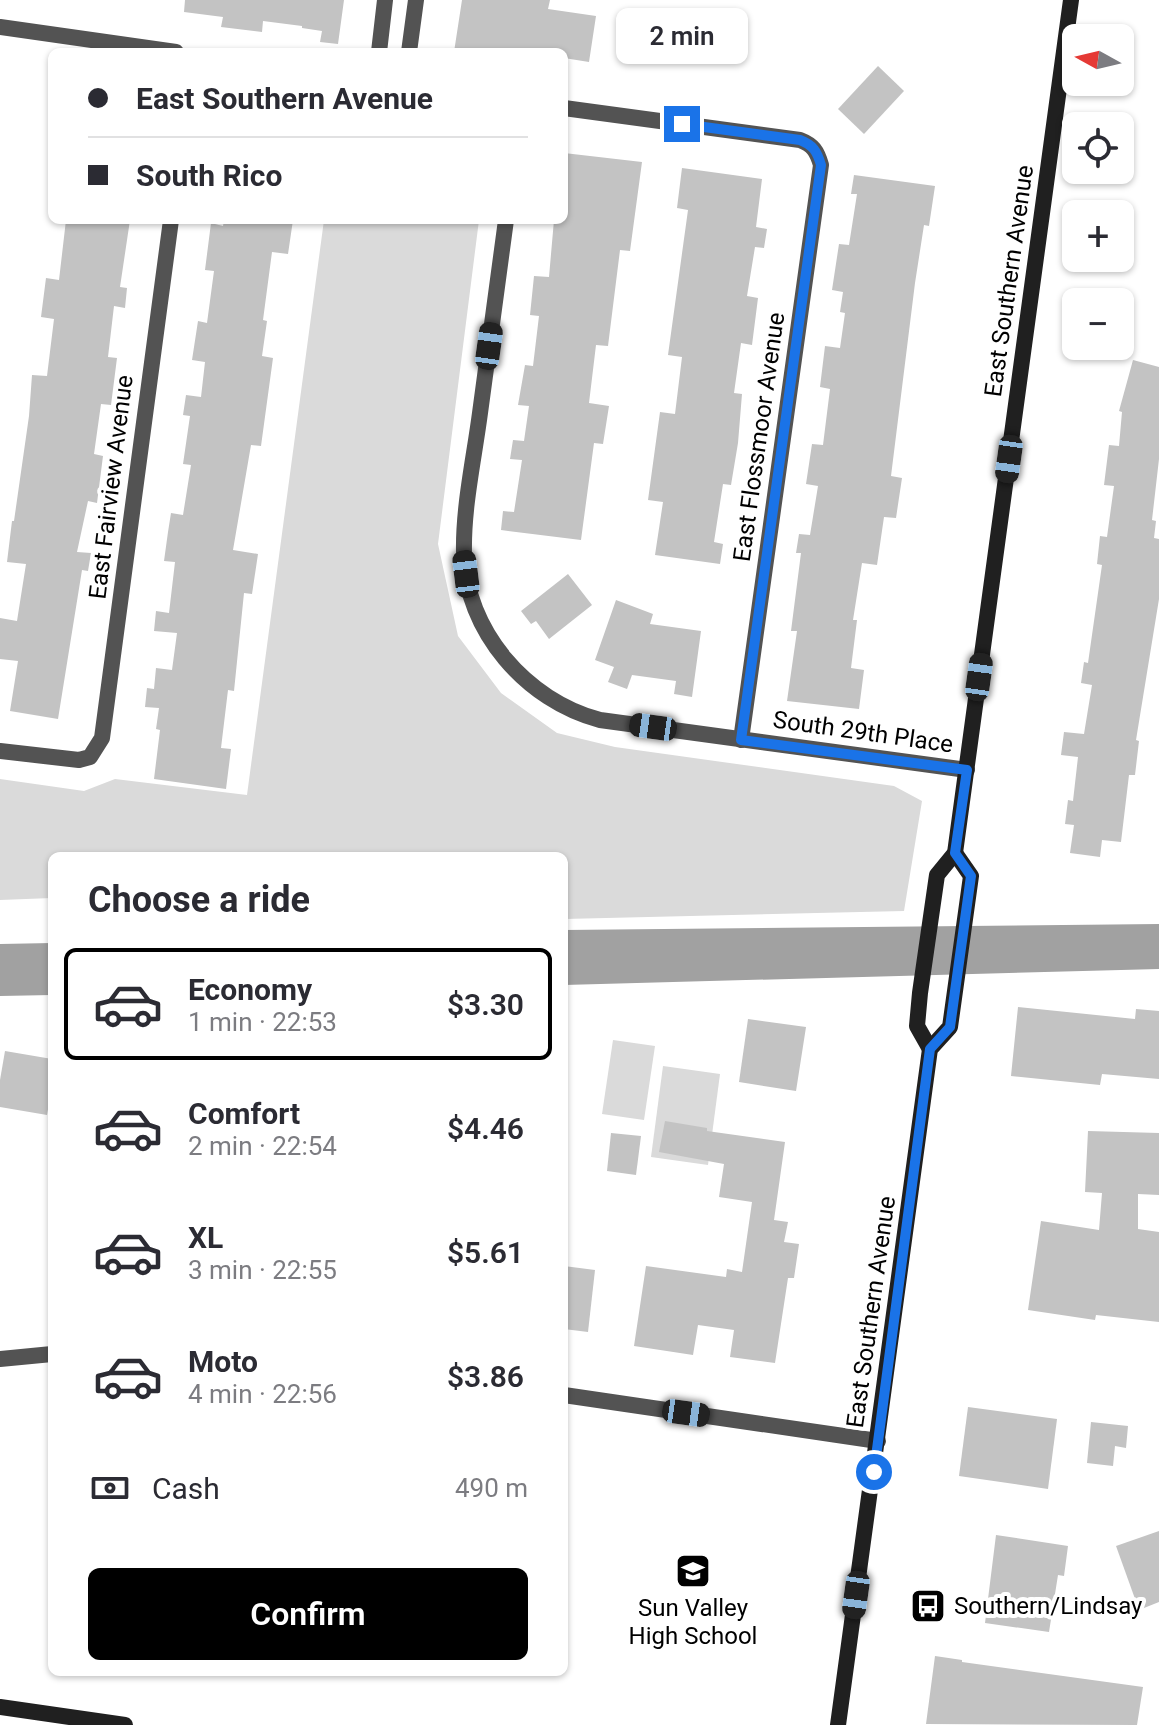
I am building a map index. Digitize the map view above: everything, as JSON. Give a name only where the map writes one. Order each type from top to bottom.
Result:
[{"type":"main road","name":"East Southern Avenue","points":[[930,1049],[917,1026],[922,981],[937,875],[955,853],[1071,0]]},
{"type":"main road","name":"East Southern Avenue","points":[[838,1725],[930,1049],[950,1027],[971,876],[955,853]]},
{"type":"main road","points":[[0,1707],[125,1725]]},
{"type":"street","points":[[379,48],[385,0]]},
{"type":"street","points":[[410,48],[416,0]]},
{"type":"street","points":[[0,27],[148,48]]},
{"type":"street","name":"East Flossmoor Avenue","points":[[568,109],[800,140],[810,144],[818,153],[821,165],[741,740]]},
{"type":"street","name":"East Fairview Avenue","points":[[0,751],[69,760],[90,757],[102,738],[170,224]]},
{"type":"street","name":"South 29th Place","points":[[505,224],[464,555],[476,614],[495,644],[532,687],[574,712],[600,720],[967,770]]},
{"type":"street","points":[[0,1359],[48,1354]]},
{"type":"street","points":[[568,1396],[878,1441]]},
{"type":"shaded area","points":[[323,224],[478,224],[438,544],[458,636],[501,693],[557,733],[615,747],[894,786],[922,801],[904,911],[568,919],[568,852],[48,852],[48,898],[0,900],[0,779],[84,791],[115,779],[247,795]]},
{"type":"shaded area","points":[[1159,924],[1159,969],[568,985],[568,930]]},
{"type":"shaded area","points":[[48,943],[48,995],[0,996],[0,944]]},
{"type":"shaded area","points":[[613,1040],[655,1046],[644,1120],[602,1114]]},
{"type":"shaded area","points":[[663,1066],[720,1074],[708,1165],[651,1157]]},
{"type":"building","points":[[185,0],[344,0],[338,44],[320,42],[322,31],[302,26],[263,21],[262,32],[221,27],[223,17],[184,12]]},
{"type":"building","points":[[462,0],[550,0],[548,9],[596,16],[589,62],[568,59],[568,48],[455,48]]},
{"type":"building","points":[[878,66],[904,91],[864,134],[838,109]]},
{"type":"building","points":[[568,153],[642,162],[630,251],[620,250],[608,346],[596,345],[589,403],[609,406],[603,444],[594,443],[581,540],[501,530],[503,511],[514,512],[522,460],[510,459],[513,440],[524,441],[529,406],[518,405],[525,365],[533,366],[539,316],[530,315],[534,276],[549,277],[554,224],[568,224]]},
{"type":"building","points":[[682,168],[762,179],[756,227],[767,229],[764,248],[755,247],[747,296],[758,298],[752,345],[741,343],[734,393],[742,394],[738,443],[731,485],[723,484],[714,542],[723,544],[720,564],[655,555],[663,502],[648,500],[660,412],[675,414],[682,357],[668,355],[688,210],[677,208]]},
{"type":"building","points":[[854,175],[935,186],[929,226],[924,225],[915,283],[891,476],[902,478],[896,518],[884,517],[877,565],[862,563],[853,620],[857,620],[851,668],[864,670],[859,709],[787,701],[797,631],[791,631],[801,553],[796,553],[799,534],[810,535],[818,486],[806,484],[812,444],[823,445],[830,389],[820,387],[825,346],[840,348],[845,313],[840,312],[843,292],[832,290],[839,244],[849,245],[857,194],[851,194]]},
{"type":"building","points":[[66,224],[129,224],[120,287],[127,288],[125,308],[114,306],[108,357],[117,358],[111,405],[101,404],[94,454],[103,456],[97,503],[88,501],[77,552],[91,553],[88,571],[82,570],[58,719],[10,711],[18,661],[0,659],[0,618],[17,621],[26,564],[7,562],[12,521],[29,416],[32,375],[47,376],[54,319],[41,317],[46,278],[59,280]]},
{"type":"building","points":[[211,224],[292,224],[288,254],[272,252],[263,320],[267,321],[262,356],[273,358],[261,446],[251,445],[233,550],[258,554],[252,594],[244,593],[234,691],[228,690],[221,748],[231,749],[226,789],[154,779],[160,730],[156,729],[159,708],[145,707],[147,688],[154,689],[156,668],[172,670],[177,633],[154,631],[156,611],[169,613],[175,562],[164,561],[168,532],[171,513],[183,515],[191,465],[183,464],[190,416],[183,415],[186,395],[201,397],[205,362],[192,360],[198,321],[207,323],[214,271],[205,270]]},
{"type":"building","points":[[1133,360],[1159,367],[1159,459],[1152,520],[1156,521],[1154,538],[1159,539],[1159,599],[1136,740],[1139,741],[1135,775],[1129,775],[1121,842],[1102,840],[1100,857],[1070,853],[1074,825],[1065,824],[1068,800],[1073,801],[1078,757],[1061,755],[1064,732],[1084,734],[1092,685],[1081,683],[1084,662],[1088,663],[1102,565],[1097,564],[1100,536],[1107,537],[1114,486],[1104,485],[1109,445],[1119,446],[1122,412],[1119,411]]},
{"type":"building","points":[[568,574],[592,605],[549,639],[536,621],[531,624],[521,611]]},
{"type":"building","points":[[616,600],[653,614],[650,624],[701,631],[692,697],[674,694],[676,681],[632,675],[627,689],[608,682],[614,667],[595,660]]},
{"type":"building","points":[[1018,1007],[1135,1019],[1136,1009],[1159,1011],[1159,1079],[1102,1074],[1100,1085],[1011,1076]]},
{"type":"building","points":[[748,1019],[806,1027],[796,1091],[739,1082]]},
{"type":"building","points":[[5,1051],[48,1058],[47,1115],[0,1107],[0,1080]]},
{"type":"building","points":[[665,1121],[707,1128],[707,1131],[785,1142],[774,1220],[788,1222],[784,1242],[799,1244],[794,1278],[788,1278],[775,1363],[730,1357],[734,1330],[698,1325],[693,1355],[634,1346],[646,1266],[726,1277],[727,1269],[742,1272],[752,1202],[719,1197],[724,1164],[659,1152]]},
{"type":"building","points":[[1088,1131],[1159,1133],[1159,1195],[1138,1194],[1138,1229],[1159,1232],[1159,1322],[1096,1315],[1095,1320],[1028,1310],[1041,1221],[1099,1230],[1102,1193],[1085,1192]]},
{"type":"building","points":[[611,1133],[641,1136],[636,1175],[607,1171]]},
{"type":"building","points":[[568,1267],[595,1270],[588,1332],[568,1330]]},
{"type":"building","points":[[968,1407],[1057,1419],[1048,1489],[959,1476]]},
{"type":"building","points":[[1091,1422],[1128,1426],[1126,1448],[1115,1446],[1113,1466],[1087,1463]]},
{"type":"building","points":[[1159,1531],[1159,1602],[1139,1610],[1116,1546]]},
{"type":"building","points":[[996,1535],[1068,1546],[1064,1576],[1058,1575],[1049,1632],[985,1623]]},
{"type":"building","points":[[935,1656],[1143,1687],[1137,1725],[926,1724]]},
{"type":"place","name":"Sun Valley High School","points":[[693,1571]]},
{"type":"place","name":"Southern/Lindsay","points":[[928,1606]]},
{"type":"route","points":[[682,124],[800,140],[810,144],[818,153],[821,165],[741,740],[967,770],[955,853],[971,876],[950,1027],[930,1049],[874,1472]]}]
